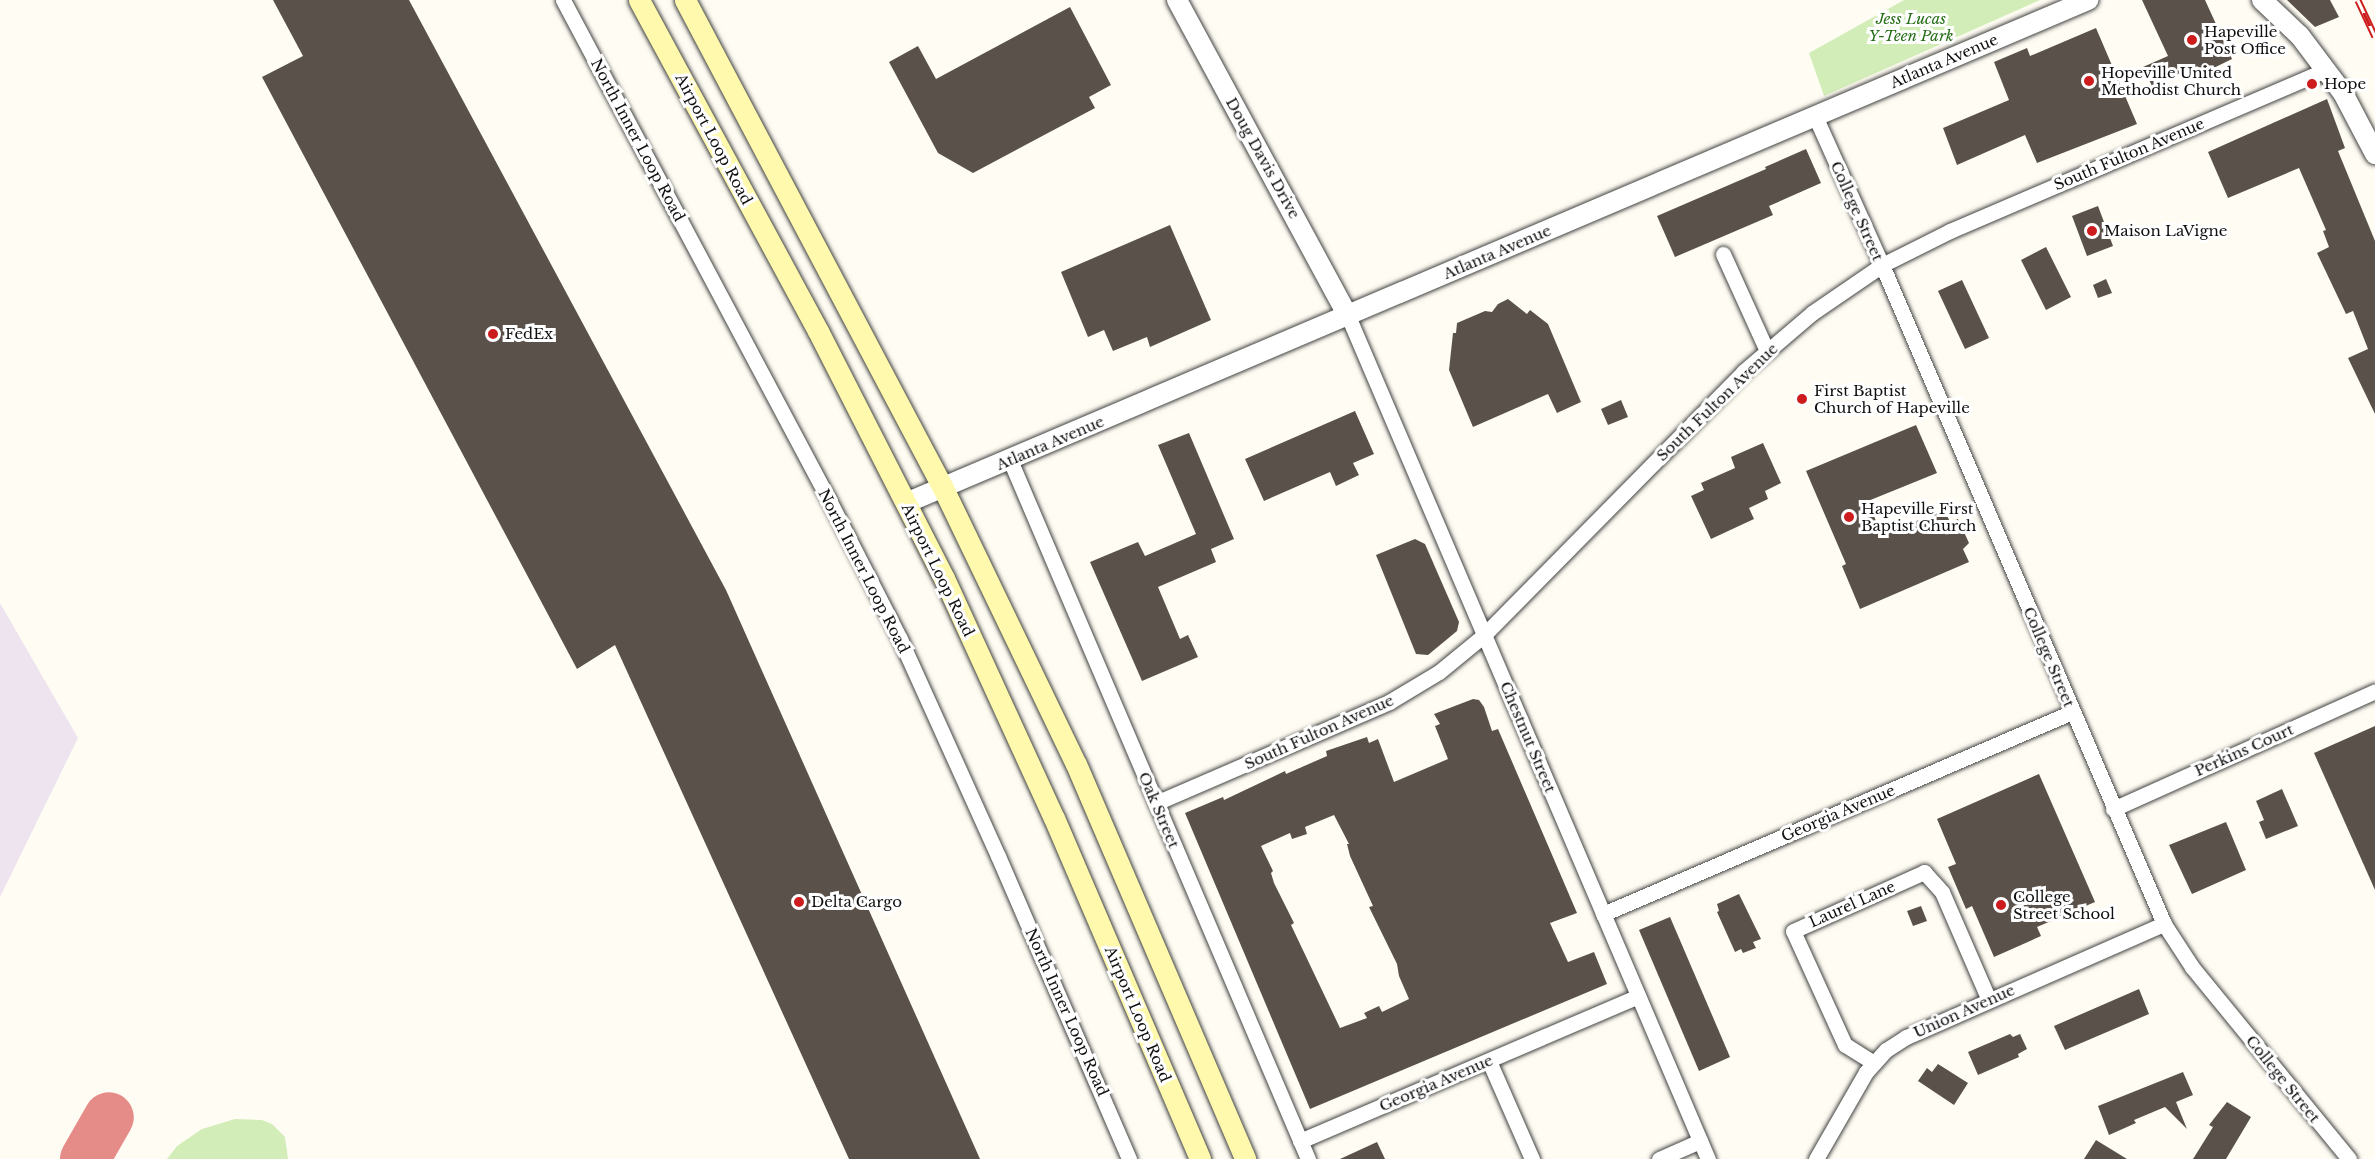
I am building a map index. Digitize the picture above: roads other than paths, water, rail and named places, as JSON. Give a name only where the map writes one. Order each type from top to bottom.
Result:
[{"type":"main road","name":"Airport Loop Road","points":[[639,0],[818,331],[944,578],[1054,818],[1200,1159]]},
{"type":"main road","points":[[685,0],[943,488],[1076,764],[1245,1159]]},
{"type":"street","name":"North Inner Loop Road","points":[[563,0],[824,490],[900,639],[1003,866],[1129,1159]]},
{"type":"street","name":"Doug Davis Drive","points":[[1177,0],[1348,316]]},
{"type":"street","name":"Atlanta Avenue","points":[[906,503],[2088,0]]},
{"type":"street","points":[[2262,0],[2300,36],[2343,93],[2375,154]]},
{"type":"street","name":"South Fulton Avenue","points":[[1156,803],[1389,702],[1439,672],[1484,635],[1736,379],[1812,314],[1882,265],[1950,231],[2326,70]]},
{"type":"street","name":"College Street","points":[[1815,116],[1882,265],[2164,924],[2192,968],[2349,1159]]},
{"type":"street","points":[[1723,254],[1767,351]]},
{"type":"street","name":"Chestnut Street","points":[[1348,316],[1708,1159]]},
{"type":"street","name":"Oak Street","points":[[1010,460],[1308,1159]]},
{"type":"street","name":"Perkins Court","points":[[2113,809],[2375,691]]},
{"type":"street","name":"Georgia Avenue","points":[[1603,914],[2072,712]]},
{"type":"street","name":"Laurel Lane","points":[[1874,1063],[1845,1045],[1793,931],[1924,872],[1942,891],[1989,1000]]},
{"type":"street","name":"Union Avenue","points":[[1816,1159],[1874,1063],[1886,1050],[1906,1037],[2164,924]]},
{"type":"street","name":"Georgia Avenue","points":[[1300,1142],[1638,996]]},
{"type":"street","points":[[1489,1061],[1532,1159]]},
{"type":"street","points":[[1659,1159],[1700,1141]]},
{"type":"railway","points":[[2358,0],[2375,36]]},
{"type":"place","name":"Hapeville Post Office","points":[[2192,40]]},
{"type":"place","name":"Hopeville United Methodist Church","points":[[2089,81]]},
{"type":"place","name":"Hope","points":[[2312,84]]},
{"type":"place","name":"Maison LaVigne","points":[[2092,231]]},
{"type":"place","name":"FedEx","points":[[493,334]]},
{"type":"place","name":"First Baptist Church of Hapeville","points":[[1802,399]]},
{"type":"place","name":"Hapeville First Baptist Church","points":[[1849,517]]},
{"type":"place","name":"Delta Cargo","points":[[799,902]]},
{"type":"place","name":"College Street School","points":[[2001,905]]},
{"type":"park label","name":"Jess Lucas Y-Teen Park","points":[[1911,26]]}]
